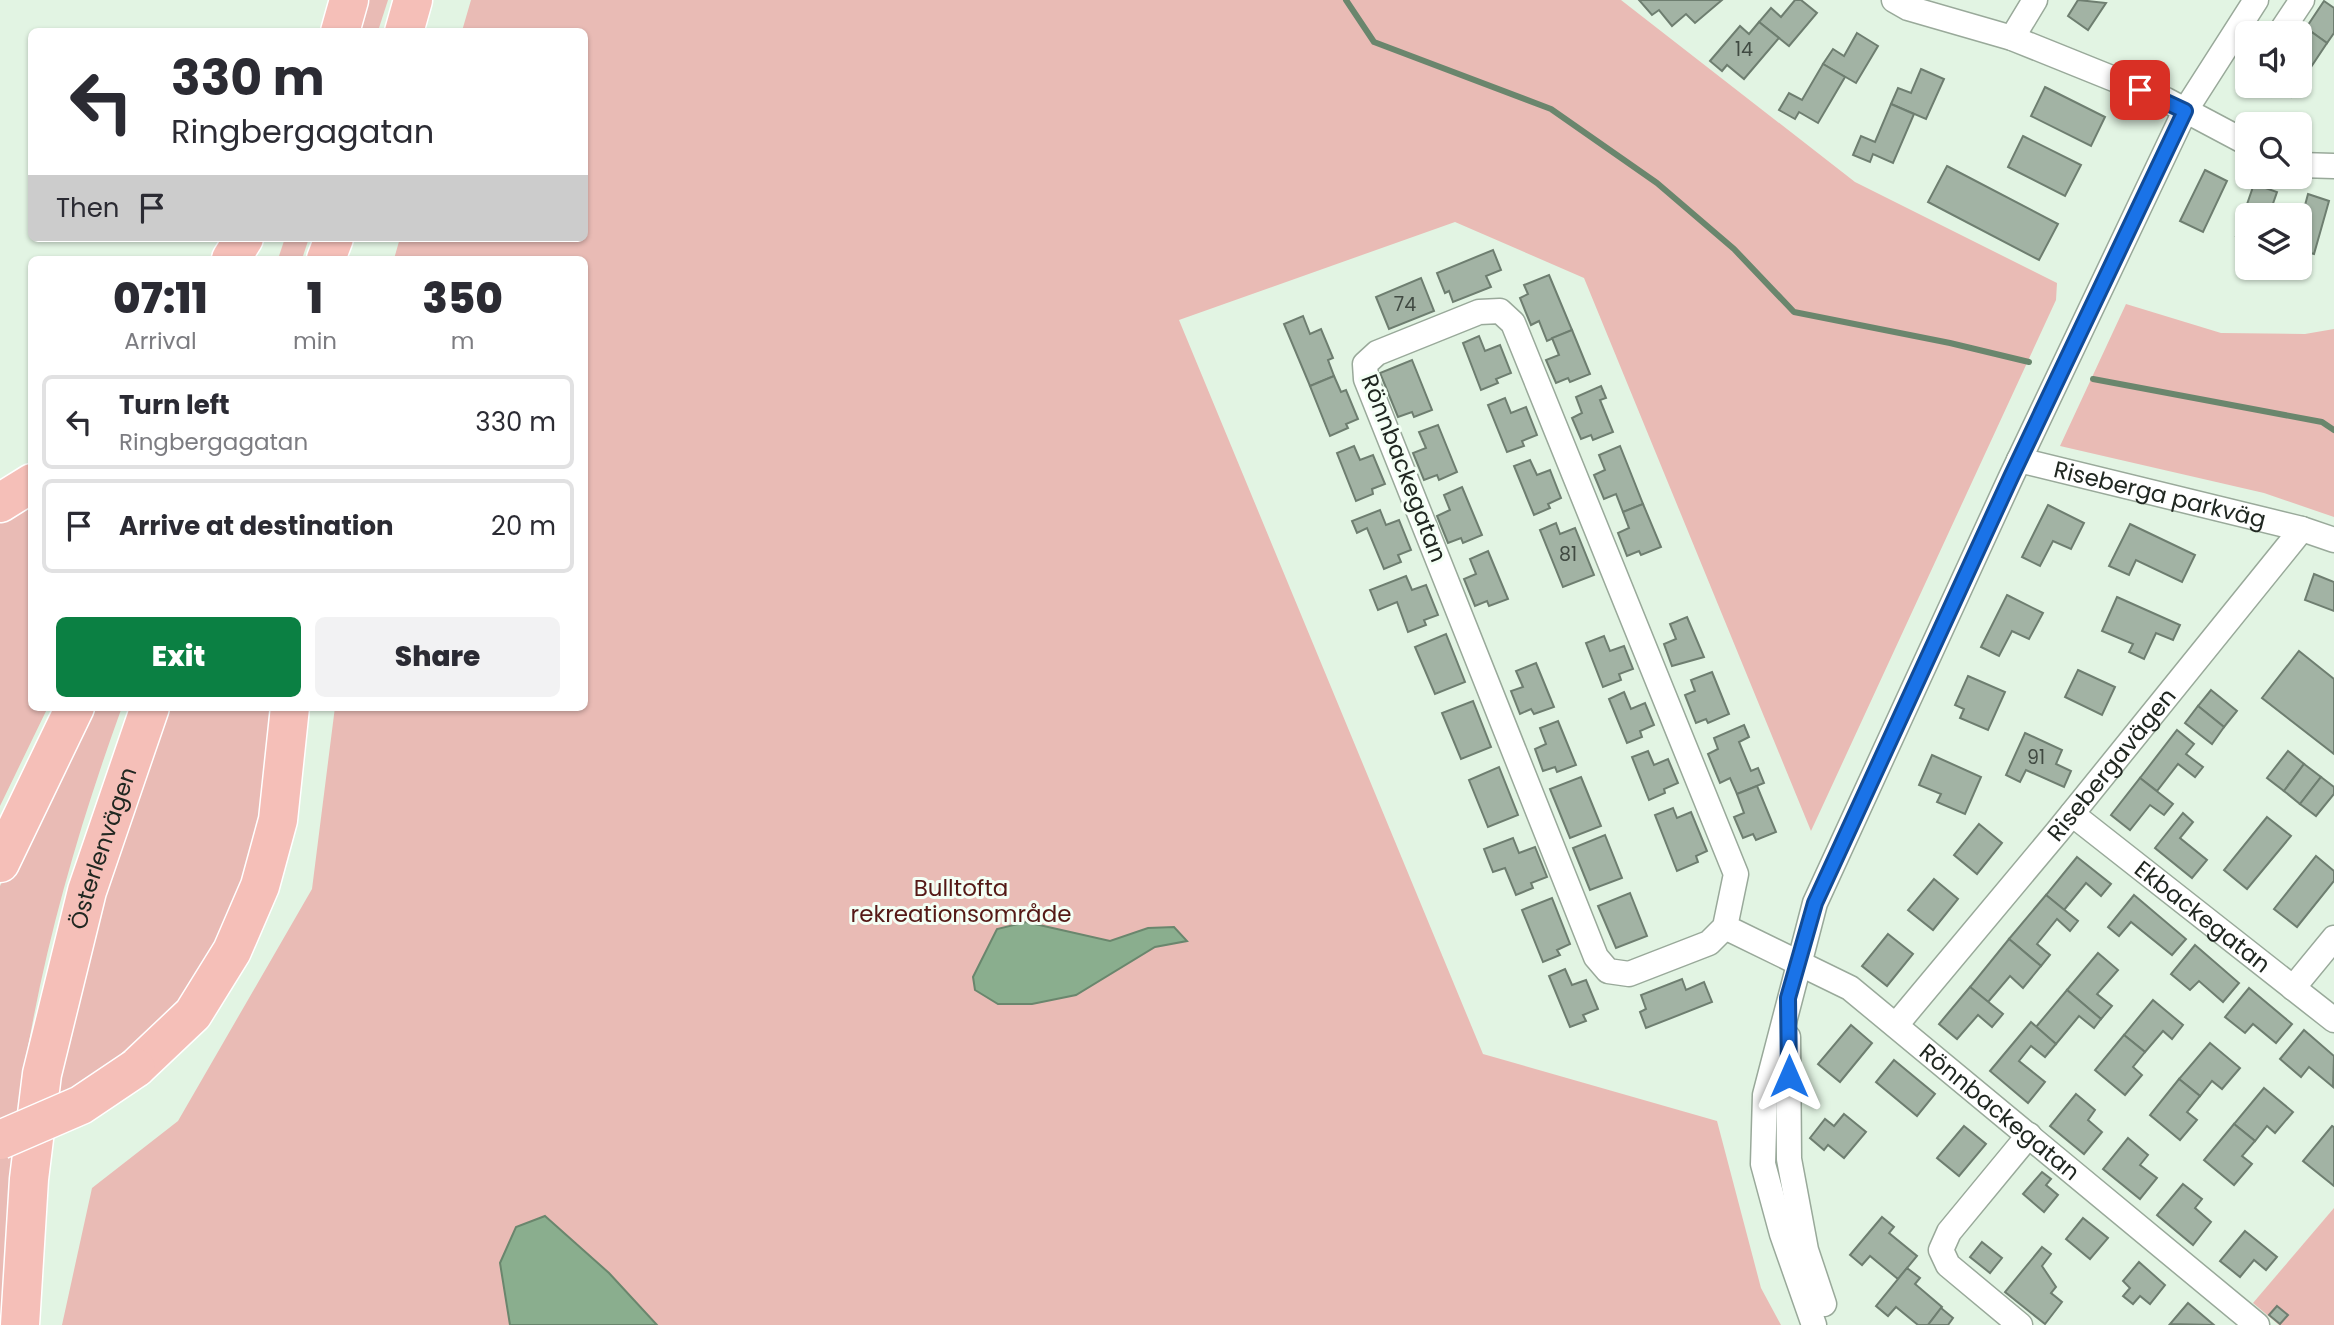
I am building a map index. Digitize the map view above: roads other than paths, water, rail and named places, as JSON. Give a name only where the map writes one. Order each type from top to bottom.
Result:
[{"type":"highway","points":[[341,28],[349,0]]},
{"type":"highway","points":[[405,28],[413,0]]},
{"type":"highway","points":[[413,28],[420,0]]},
{"type":"highway","points":[[0,503],[28,486]]},
{"type":"highway","points":[[0,863],[73,711]]},
{"type":"highway","name":"Österlenvägen","points":[[20,1325],[29,1179],[40,1087],[87,891],[149,711]]},
{"type":"highway","points":[[0,1139],[81,1105],[136,1068],[193,1014],[232,951],[260,886],[278,821],[290,711]]},
{"type":"street","points":[[1894,0],[1908,8],[2012,38],[2185,111],[2235,137]]},
{"type":"street","points":[[2012,38],[2035,0]]},
{"type":"street","points":[[2247,21],[2256,0]]},
{"type":"street","points":[[2288,21],[2302,0]]},
{"type":"street","points":[[1814,1325],[1782,1234],[1763,1164],[1765,1095],[1788,998],[1815,903],[2019,460],[2185,111],[2235,43]]},
{"type":"street","points":[[2312,165],[2334,166]]},
{"type":"street","name":"Rönnbackegatan","points":[[1500,311],[1513,323],[1736,874],[1725,928],[1709,943],[1629,974],[1608,971],[1597,957],[1366,379],[1365,364],[1377,353],[1479,312],[1500,311]]},
{"type":"street","name":"Riseberga parkväg","points":[[2019,460],[2302,529]]},
{"type":"street","points":[[2302,529],[2334,540]]},
{"type":"street","name":"Risebergavägen","points":[[1896,1025],[2072,814],[2302,529]]},
{"type":"street","name":"Ekbackegatan","points":[[2072,814],[2334,1020]]},
{"type":"street","name":"Rönnbackegatan","points":[[1725,928],[1850,988],[2257,1325]]},
{"type":"street","points":[[2293,988],[2334,937]]},
{"type":"street","points":[[1788,998],[1789,1160],[1806,1250],[1831,1325]]},
{"type":"street","points":[[2020,1325],[1948,1265],[1941,1250],[1949,1232],[2029,1135]]},
{"type":"waterway","points":[[1346,0],[1374,42],[1551,109],[1657,183],[1734,249],[1794,312],[1950,343],[2029,362]]},
{"type":"waterway","points":[[2093,379],[2322,422],[2334,430]]},
{"type":"park label","name":"Bulltofta rekreationsområde","points":[[961,901]]}]
